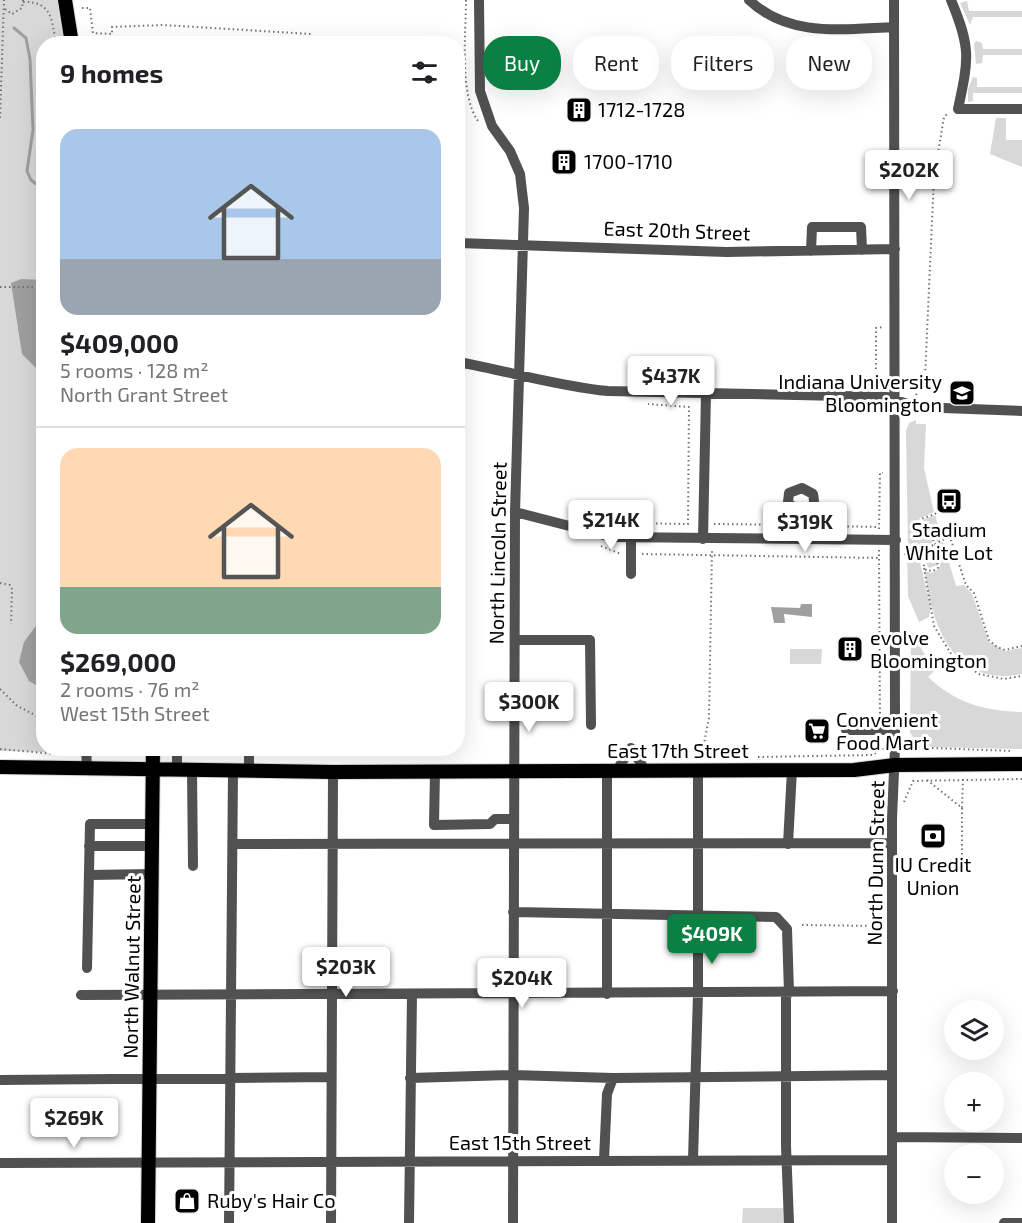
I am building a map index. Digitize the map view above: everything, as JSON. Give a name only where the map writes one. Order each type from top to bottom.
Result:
[{"type":"main road","points":[[65,0],[71,36]]},
{"type":"main road","name":"North Walnut Street","points":[[148,1223],[153,756]]},
{"type":"main road","name":"East 17th Street","points":[[0,767],[86,757],[154,769],[333,772],[854,770],[895,765],[1022,764]]},
{"type":"street","name":"North Lincoln Street","points":[[479,0],[480,91],[492,126],[510,151],[520,174],[524,243],[515,512],[513,1223]]},
{"type":"street","points":[[749,0],[762,13],[817,30],[894,27]]},
{"type":"street","name":"North Dunn Street","points":[[892,1223],[892,843],[900,609],[896,540],[894,0]]},
{"type":"street","points":[[951,0],[965,33],[968,51],[958,109],[1022,109]]},
{"type":"street","points":[[811,251],[812,227],[861,227],[862,250]]},
{"type":"street","name":"East 20th Street","points":[[465,243],[524,243],[727,252],[895,249]]},
{"type":"street","points":[[465,363],[520,373],[577,388],[635,392],[887,397],[916,406],[1022,411]]},
{"type":"street","points":[[703,539],[706,393]]},
{"type":"street","points":[[813,539],[814,507]]},
{"type":"street","points":[[515,512],[612,537],[896,540]]},
{"type":"street","points":[[631,538],[631,574]]},
{"type":"street","points":[[515,640],[590,640],[591,725]]},
{"type":"street","points":[[846,730],[895,730]]},
{"type":"street","points":[[607,994],[607,844],[612,770],[631,744],[645,770]]},
{"type":"street","points":[[177,756],[177,770]]},
{"type":"street","points":[[249,756],[249,771]]},
{"type":"street","points":[[192,770],[193,866]]},
{"type":"street","points":[[693,1160],[698,994],[698,770]]},
{"type":"street","points":[[788,844],[792,770]]},
{"type":"street","points":[[229,1223],[233,771]]},
{"type":"street","points":[[435,771],[434,825],[490,824],[495,819],[514,819]]},
{"type":"street","points":[[331,1223],[333,772]]},
{"type":"street","points":[[87,968],[90,824],[153,824]]},
{"type":"street","points":[[232,844],[892,843]]},
{"type":"street","points":[[89,846],[153,846]]},
{"type":"street","points":[[89,875],[152,874]]},
{"type":"street","points":[[513,912],[771,915],[781,920],[789,937],[786,1076],[789,1223]]},
{"type":"street","points":[[81,995],[698,994],[893,991]]},
{"type":"street","points":[[409,1223],[412,994]]},
{"type":"street","points":[[410,1078],[513,1075],[613,1078],[892,1075]]},
{"type":"street","points":[[0,1080],[331,1077]]},
{"type":"street","points":[[604,1160],[607,1094],[613,1078]]},
{"type":"street","points":[[892,1137],[1022,1138]]},
{"type":"street","name":"East 15th Street","points":[[0,1163],[891,1160]]},
{"type":"street","points":[[1004,1223],[1022,1223]]},
{"type":"path","points":[[0,118],[4,0]]},
{"type":"path","points":[[4,9],[15,14],[20,11],[23,1],[38,2],[44,6],[49,15],[54,36]]},
{"type":"path","points":[[82,8],[90,8],[93,33],[112,34],[112,27],[163,25],[310,34],[310,36]]},
{"type":"path","points":[[916,392],[924,385],[925,378],[934,177],[944,117],[954,106]]},
{"type":"path","points":[[0,286],[36,287]]},
{"type":"path","points":[[876,389],[876,328],[887,324]]},
{"type":"path","points":[[620,523],[688,524],[688,406],[648,404]]},
{"type":"path","points":[[879,534],[880,472],[887,472]]},
{"type":"path","points":[[924,568],[930,571],[938,568],[935,544],[931,535],[920,531],[919,522],[935,514],[946,498]]},
{"type":"path","points":[[713,524],[879,526]]},
{"type":"path","points":[[904,554],[918,553],[943,540],[950,529],[966,585],[974,593],[989,639],[1003,649],[1022,646]]},
{"type":"path","points":[[598,545],[620,554],[879,556],[881,748],[872,754]]},
{"type":"path","points":[[918,553],[924,568],[934,626],[954,657],[971,670],[987,676],[1004,678],[1022,676]]},
{"type":"path","points":[[698,770],[709,718],[712,554]]},
{"type":"path","points":[[0,583],[10,585],[12,589],[11,624]]},
{"type":"path","points":[[0,689],[16,705],[36,716]]},
{"type":"path","points":[[914,746],[928,749],[1015,751]]},
{"type":"path","points":[[1,751],[36,753]]},
{"type":"path","points":[[86,757],[103,756]]},
{"type":"path","points":[[962,859],[963,779]]},
{"type":"path","points":[[920,780],[1022,779]]},
{"type":"path","points":[[927,780],[962,808]]},
{"type":"path","points":[[802,925],[881,926]]},
{"type":"shaded area","points":[[0,0],[58,0],[64,36],[36,36],[36,752],[0,751]]},
{"type":"shaded area","points":[[967,1],[969,11],[1022,11],[1022,17],[973,17],[970,25],[960,3]]},
{"type":"shaded area","points":[[976,41],[982,43],[983,49],[1022,49],[1022,55],[983,55],[982,63],[976,64],[974,44]]},
{"type":"shaded area","points":[[973,77],[977,78],[977,87],[1022,87],[1022,93],[973,93],[973,101],[968,102],[968,89]]},
{"type":"shaded area","points":[[996,118],[1006,118],[1006,140],[1022,140],[1022,167],[990,154]]},
{"type":"shaded area","points":[[21,279],[36,280],[36,368],[22,354],[11,283]]},
{"type":"shaded area","points":[[916,420],[916,424],[926,424],[924,468],[934,512],[920,518],[917,525],[918,529],[933,542],[916,551],[908,552],[906,431],[909,423]]},
{"type":"shaded area","points":[[935,515],[942,539],[937,542],[933,534],[923,530],[921,524],[924,519]]},
{"type":"shaded area","points":[[943,542],[956,586],[964,585],[972,594],[989,642],[1005,651],[1022,648],[1022,674],[999,676],[979,671],[963,662],[950,648],[933,612],[925,571],[932,573],[939,569],[941,562],[937,544]]},
{"type":"shaded area","points":[[933,546],[937,565],[929,568],[920,553]]},
{"type":"shaded area","points":[[907,556],[919,559],[931,607],[929,617],[919,622],[908,596]]},
{"type":"shaded area","points":[[801,604],[812,604],[812,617],[784,614],[785,623],[774,623],[771,607],[800,608]]},
{"type":"shaded area","points":[[36,626],[36,685],[29,681],[19,662],[24,642]]},
{"type":"shaded area","points":[[911,636],[915,637],[934,671],[928,677],[949,693],[971,704],[995,710],[1022,712],[1022,749],[925,747],[916,743],[910,732]]},
{"type":"shaded area","points":[[790,649],[822,649],[821,664],[790,664]]},
{"type":"shaded area","points":[[743,1208],[784,1208],[784,1223],[742,1223]]},
{"type":"waterway","points":[[14,28],[26,38],[30,59],[33,130],[27,171],[31,180],[36,184]]},
{"type":"place","name":"1712-1728","points":[[579,110]]},
{"type":"place","name":"1700-1710","points":[[564,162]]},
{"type":"place","name":"Indiana University Bloomington","points":[[962,393]]},
{"type":"place","name":"Stadium White Lot","points":[[949,501]]},
{"type":"place","name":"evolve Bloomington","points":[[850,649]]},
{"type":"place","name":"Convenient Food Mart","points":[[817,731]]},
{"type":"place","name":"IU Credit Union","points":[[933,836]]},
{"type":"place","name":"Ruby's Hair Co","points":[[187,1201]]}]
